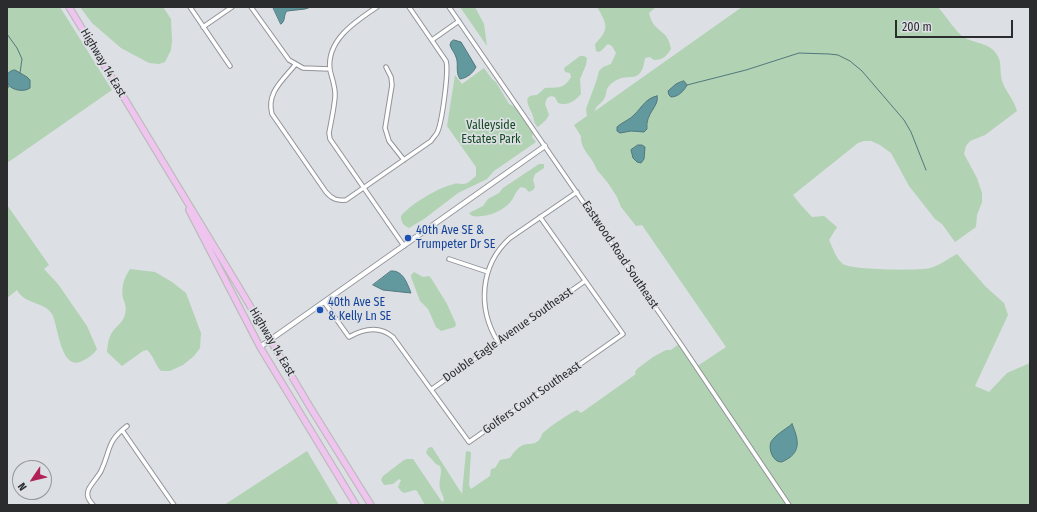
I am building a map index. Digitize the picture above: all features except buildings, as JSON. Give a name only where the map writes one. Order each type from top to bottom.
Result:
[{"type":"main road","name":"Highway 14 East","points":[[69,7],[271,340],[314,414],[371,505]]},
{"type":"main road","name":"Highway 14 East","points":[[174,180],[260,347],[356,505]]},
{"type":"street","points":[[190,7],[230,66]]},
{"type":"street","points":[[203,27],[232,7]]},
{"type":"street","points":[[251,7],[284,55],[295,65],[309,69],[330,69]]},
{"type":"street","points":[[377,7],[356,21],[340,37],[334,47],[330,69],[336,96],[329,134],[330,139],[363,189],[404,246]]},
{"type":"street","points":[[295,65],[274,91],[270,104],[272,114],[331,197],[336,200],[346,200],[431,141],[438,129],[448,66],[446,60],[409,7]]},
{"type":"street","name":"Eastwood Road Southeast","points":[[449,7],[577,192],[789,505]]},
{"type":"street","points":[[432,40],[459,22]]},
{"type":"street","points":[[386,67],[391,77],[392,85],[385,128],[389,140],[404,160]]},
{"type":"street","points":[[260,347],[545,146]]},
{"type":"street","points":[[498,342],[489,324],[485,308],[484,294],[488,272],[494,257],[506,242],[577,192]]},
{"type":"street","name":"Golfers Court Southeast","points":[[324,302],[348,338],[360,331],[370,329],[381,330],[390,334],[432,389],[469,442],[622,334],[540,217]]},
{"type":"street","points":[[449,259],[488,272]]},
{"type":"street","name":"Double Eagle Avenue Southeast","points":[[432,389],[585,280]]},
{"type":"street","points":[[93,505],[87,496],[88,490],[102,470],[111,442],[128,426]]},
{"type":"street","points":[[122,430],[174,505]]},
{"type":"green space","points":[[7,7],[60,7],[112,90],[7,163]]},
{"type":"green space","points":[[80,7],[163,7],[171,19],[172,41],[171,50],[165,62],[159,64],[149,63],[121,48],[92,23]]},
{"type":"green space","points":[[460,7],[475,7],[484,24],[487,46]]},
{"type":"green space","points":[[597,7],[656,7],[649,13],[651,20],[654,25],[667,37],[671,49],[666,56],[660,59],[654,60],[650,57],[645,58],[643,67],[637,76],[618,79],[612,83],[607,89],[604,99],[596,107],[595,111],[742,7],[938,7],[962,36],[988,46],[995,52],[1000,62],[1002,81],[1017,111],[985,135],[970,141],[966,146],[964,154],[977,178],[982,193],[982,202],[977,215],[976,227],[955,242],[942,224],[935,219],[909,186],[891,153],[880,145],[871,141],[858,143],[793,195],[812,217],[824,216],[837,227],[829,240],[843,264],[858,268],[871,269],[923,269],[937,266],[957,254],[986,287],[1004,303],[1008,315],[975,386],[989,392],[1007,373],[1030,363],[1030,505],[425,505],[417,491],[415,490],[404,493],[401,491],[398,487],[401,480],[399,479],[393,484],[384,485],[381,480],[383,476],[404,460],[413,459],[442,502],[444,501],[440,490],[440,466],[436,464],[426,453],[428,448],[432,447],[462,494],[466,451],[471,452],[469,485],[471,489],[490,476],[491,469],[495,468],[500,460],[510,458],[515,451],[523,445],[536,442],[546,430],[570,414],[577,410],[581,413],[636,374],[635,372],[637,369],[653,357],[666,350],[671,350],[680,343],[696,367],[726,347],[642,225],[636,226],[621,207],[617,197],[608,183],[597,170],[581,141],[581,136],[574,125],[587,116],[586,109],[599,71],[603,67],[611,64],[616,53],[612,46],[608,44],[599,52],[596,51],[595,44],[605,30],[605,22]]},
{"type":"green space","points":[[580,56],[587,58],[586,65],[580,79],[581,94],[574,101],[565,104],[558,103],[555,97],[551,96],[547,98],[545,104],[549,115],[538,127],[535,123],[527,99],[537,95],[545,88],[557,88],[563,86],[571,77],[570,73],[565,72],[564,68]]},
{"type":"green space","name":"Valleyside Estates Park","points":[[484,68],[496,82],[509,104],[517,108],[530,126],[533,133],[532,137],[536,142],[494,171],[487,179],[458,193],[424,219],[409,228],[405,226],[401,220],[401,216],[412,206],[441,189],[455,184],[467,183],[476,176],[476,167],[447,126],[455,75],[462,84]]},
{"type":"green space","points":[[539,164],[544,164],[544,168],[535,174],[533,180],[535,187],[533,190],[529,192],[525,188],[521,187],[504,208],[494,213],[483,216],[472,216],[469,213],[483,206],[488,199],[499,193],[503,188]]},
{"type":"green space","points":[[7,205],[49,265],[44,269],[58,284],[87,326],[97,349],[92,355],[83,361],[73,362],[68,359],[64,353],[54,319],[49,310],[29,301],[20,295],[17,290],[7,298]]},
{"type":"green space","points":[[130,269],[155,272],[172,282],[186,293],[201,333],[200,348],[194,356],[183,365],[170,371],[161,371],[147,350],[143,351],[122,366],[107,352],[110,336],[122,321],[126,312],[122,294],[125,279]]},
{"type":"green space","points":[[414,272],[423,277],[429,276],[431,278],[447,304],[456,324],[455,327],[441,331],[436,327],[428,309],[420,301],[411,277]]},
{"type":"green space","points":[[307,451],[339,505],[224,505]]},
{"type":"water","points":[[273,7],[311,7],[287,11],[281,24]]},
{"type":"water","points":[[454,40],[461,42],[476,67],[470,75],[465,78],[460,79],[458,74],[457,60],[450,45]]},
{"type":"water","points":[[15,70],[30,80],[30,88],[19,90],[10,86],[7,82],[7,74]]},
{"type":"water","points":[[684,81],[687,85],[684,89],[678,95],[671,97],[668,91],[676,84]]},
{"type":"water","points":[[657,96],[656,103],[648,118],[647,129],[644,132],[631,131],[620,133],[617,131],[617,127],[633,116],[647,101]]},
{"type":"water","points":[[638,145],[645,147],[644,159],[641,163],[637,162],[633,158],[631,150]]},
{"type":"water","points":[[391,271],[395,271],[402,275],[411,293],[383,290],[373,285]]},
{"type":"water","points":[[792,424],[797,438],[796,451],[782,462],[778,461],[772,455],[770,448],[771,442]]},
{"type":"waterway","points":[[7,34],[17,48],[22,59],[20,73]]},
{"type":"waterway","points":[[687,85],[746,70],[799,53],[838,55],[850,61],[862,71],[904,120],[911,132],[926,170]]},
{"type":"place","name":"40th Ave SE & Trumpeter Dr SE","points":[[408,238]]},
{"type":"place","name":"40th Ave SE & Kelly Ln SE","points":[[320,310]]}]
